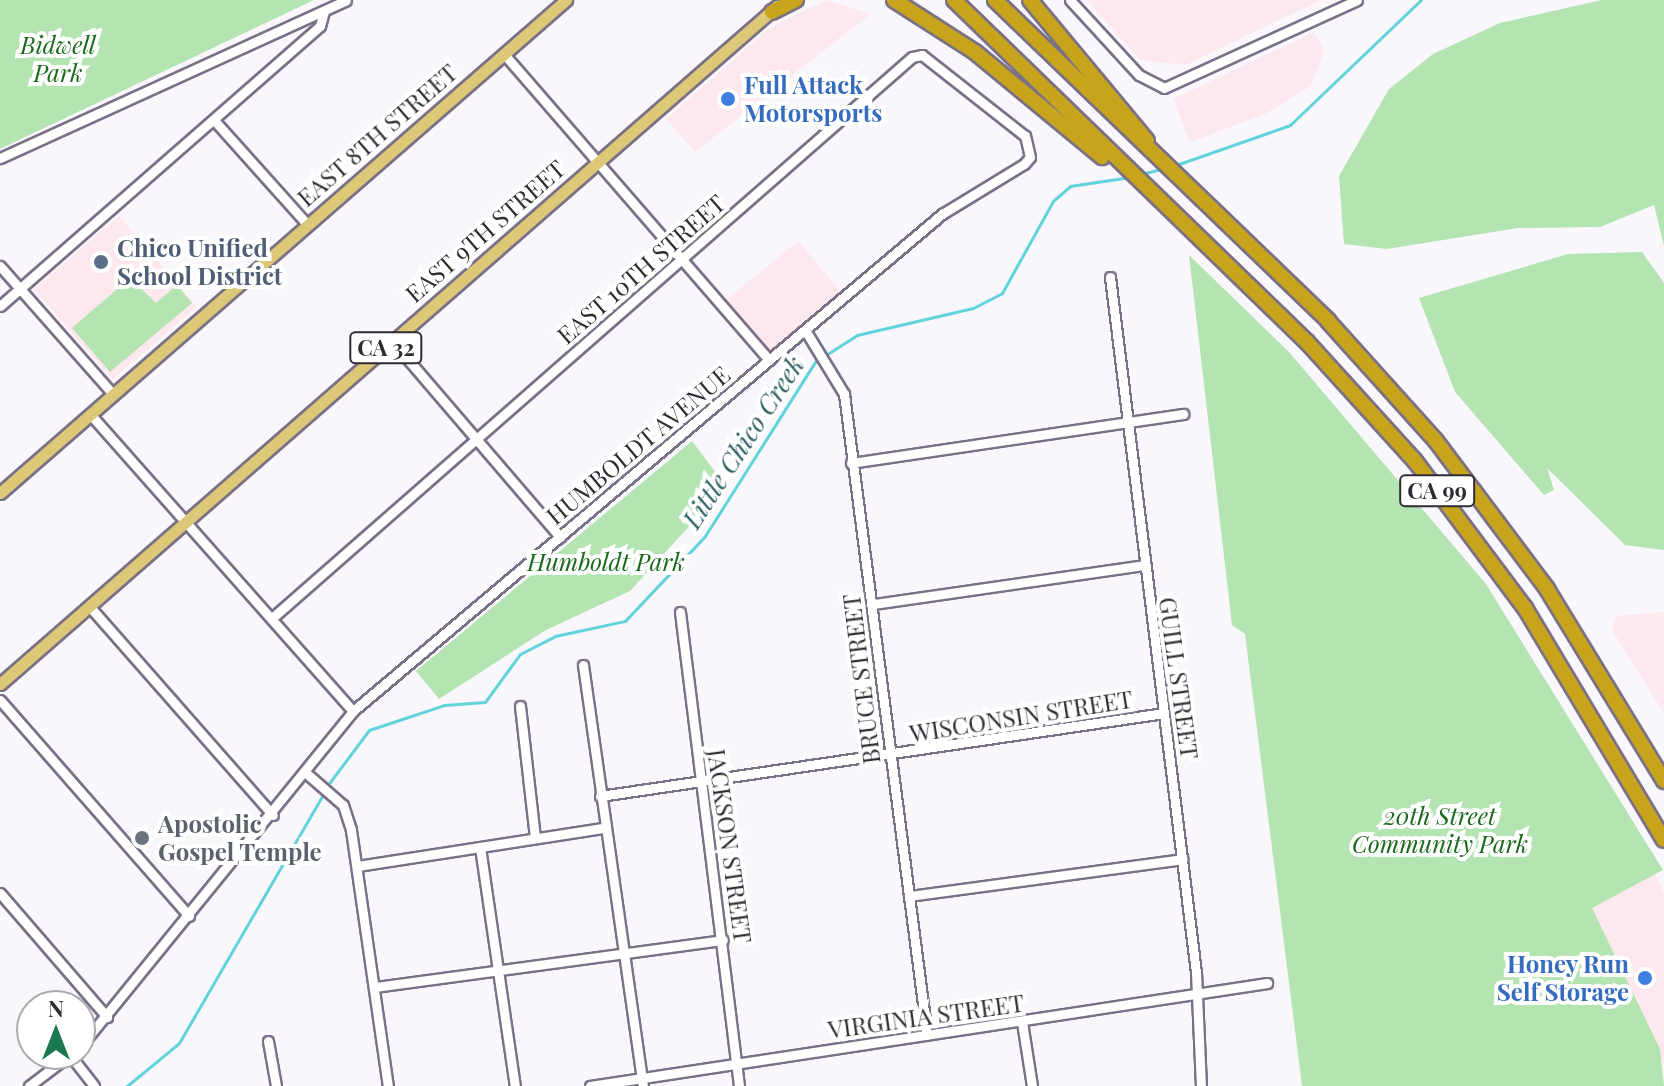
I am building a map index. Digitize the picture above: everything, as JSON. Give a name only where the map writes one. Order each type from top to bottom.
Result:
[{"type":"highway","points":[[772,12],[796,0]]},
{"type":"highway","points":[[883,0],[928,21]]},
{"type":"highway","points":[[894,0],[928,21],[1113,162]]},
{"type":"highway","name":"CA 99","points":[[954,0],[1113,162],[1148,190],[1307,342],[1415,461],[1525,608],[1664,840]]},
{"type":"highway","name":"CA 99","points":[[995,0],[1328,321],[1436,441],[1547,589],[1664,781]]},
{"type":"highway","points":[[1030,0],[1145,135],[1151,152]]},
{"type":"main road","name":"EAST 8TH STREET","points":[[0,493],[566,0]]},
{"type":"main road","name":"EAST 9TH STREET","points":[[0,684],[772,12],[782,0]]},
{"type":"street","points":[[0,158],[346,0]]},
{"type":"street","points":[[1070,0],[1139,75],[1164,88],[1357,0]]},
{"type":"street","points":[[0,306],[320,26],[324,11]]},
{"type":"street","points":[[504,54],[769,360]]},
{"type":"street","name":"EAST 10TH STREET","points":[[272,618],[912,57],[922,55],[1018,128],[1030,157]]},
{"type":"street","points":[[214,120],[307,224]]},
{"type":"street","name":"HUMBOLDT AVENUE","points":[[96,1029],[273,815],[353,711],[942,214],[1030,157]]},
{"type":"street","points":[[0,266],[112,393]]},
{"type":"street","name":"GUILL STREET","points":[[1110,277],[1123,419],[1183,859],[1201,1086]]},
{"type":"street","name":"BRUCE STREET","points":[[805,330],[829,362],[844,394],[851,463],[874,604],[890,759],[927,1035]]},
{"type":"street","points":[[393,342],[560,537]]},
{"type":"street","points":[[90,414],[353,711]]},
{"type":"street","points":[[851,463],[1123,419],[1183,414]]},
{"type":"street","points":[[874,604],[1144,565]]},
{"type":"street","points":[[90,607],[273,815]]},
{"type":"street","name":"JACKSON STREET","points":[[680,612],[739,1086]]},
{"type":"street","points":[[583,665],[603,828],[626,953],[642,1082]]},
{"type":"street","points":[[0,700],[189,916]]},
{"type":"street","points":[[520,706],[535,837]]},
{"type":"street","name":"WISCONSIN STREET","points":[[600,796],[890,759],[1164,713]]},
{"type":"street","points":[[306,773],[338,801],[357,866],[388,1086]]},
{"type":"street","points":[[357,866],[603,828]]},
{"type":"street","points":[[480,847],[501,973],[515,1086]]},
{"type":"street","points":[[909,896],[1183,859]]},
{"type":"street","points":[[0,893],[107,1017]]},
{"type":"street","points":[[375,987],[501,973],[723,940]]},
{"type":"street","name":"VIRGINIA STREET","points":[[590,1086],[642,1082],[736,1063],[1267,983]]},
{"type":"street","points":[[1022,1022],[1032,1086]]},
{"type":"street","points":[[268,1041],[276,1086]]},
{"type":"street","points":[[29,1086],[50,1070]]},
{"type":"shaded area","points":[[826,0],[870,14],[695,152],[666,119],[769,28]]},
{"type":"shaded area","points":[[1087,0],[1321,0],[1186,65],[1140,60]]},
{"type":"shaded area","points":[[1314,32],[1324,51],[1311,86],[1265,114],[1190,142],[1173,99]]},
{"type":"shaded area","points":[[119,216],[197,307],[112,380],[34,289]]},
{"type":"shaded area","points":[[798,241],[841,292],[768,352],[725,301]]},
{"type":"shaded area","points":[[1664,612],[1664,713],[1612,630],[1616,616]]},
{"type":"shaded area","name":"Honey Run Self Storage","points":[[1655,874],[1664,893],[1664,1066],[1592,908]]},
{"type":"green space","name":"Bidwell Park","points":[[0,0],[314,0],[0,149]]},
{"type":"green space","points":[[1602,0],[1664,0],[1664,246],[1654,205],[1600,227],[1518,228],[1387,249],[1344,244],[1339,176],[1389,89],[1433,54],[1500,23]]},
{"type":"green space","points":[[1642,252],[1664,283],[1664,550],[1625,545],[1547,468],[1554,490],[1544,495],[1455,392],[1419,298],[1568,254]]},
{"type":"green space","name":"20th Street Community Park","points":[[1189,255],[1289,352],[1486,584],[1663,870],[1592,908],[1660,1049],[1664,1086],[1302,1086],[1245,634],[1232,625]]},
{"type":"green space","points":[[130,278],[156,303],[177,285],[192,303],[110,372],[72,328]]},
{"type":"green space","name":"Humboldt Park","points":[[692,441],[726,486],[630,591],[546,630],[439,699],[416,671]]},
{"type":"waterway","name":"Little Chico Creek","points":[[1176,165],[1290,125],[1421,0]]},
{"type":"waterway","name":"Little Chico Creek","points":[[1141,174],[1165,168]]},
{"type":"waterway","name":"Little Chico Creek","points":[[327,786],[369,730],[444,705],[485,702],[520,654],[555,636],[625,621],[705,536],[815,362],[857,335],[973,308],[1002,293],[1053,201],[1070,186],[1130,177]]},
{"type":"waterway","name":"Little Chico Creek","points":[[127,1086],[179,1043],[324,793]]},
{"type":"place","name":"Full Attack Motorsports","points":[[728,99]]},
{"type":"place","name":"Chico Unified School District","points":[[101,262]]},
{"type":"place","name":"Apostolic Gospel Temple","points":[[142,838]]},
{"type":"place","name":"Honey Run Self Storage","points":[[1645,978]]}]
